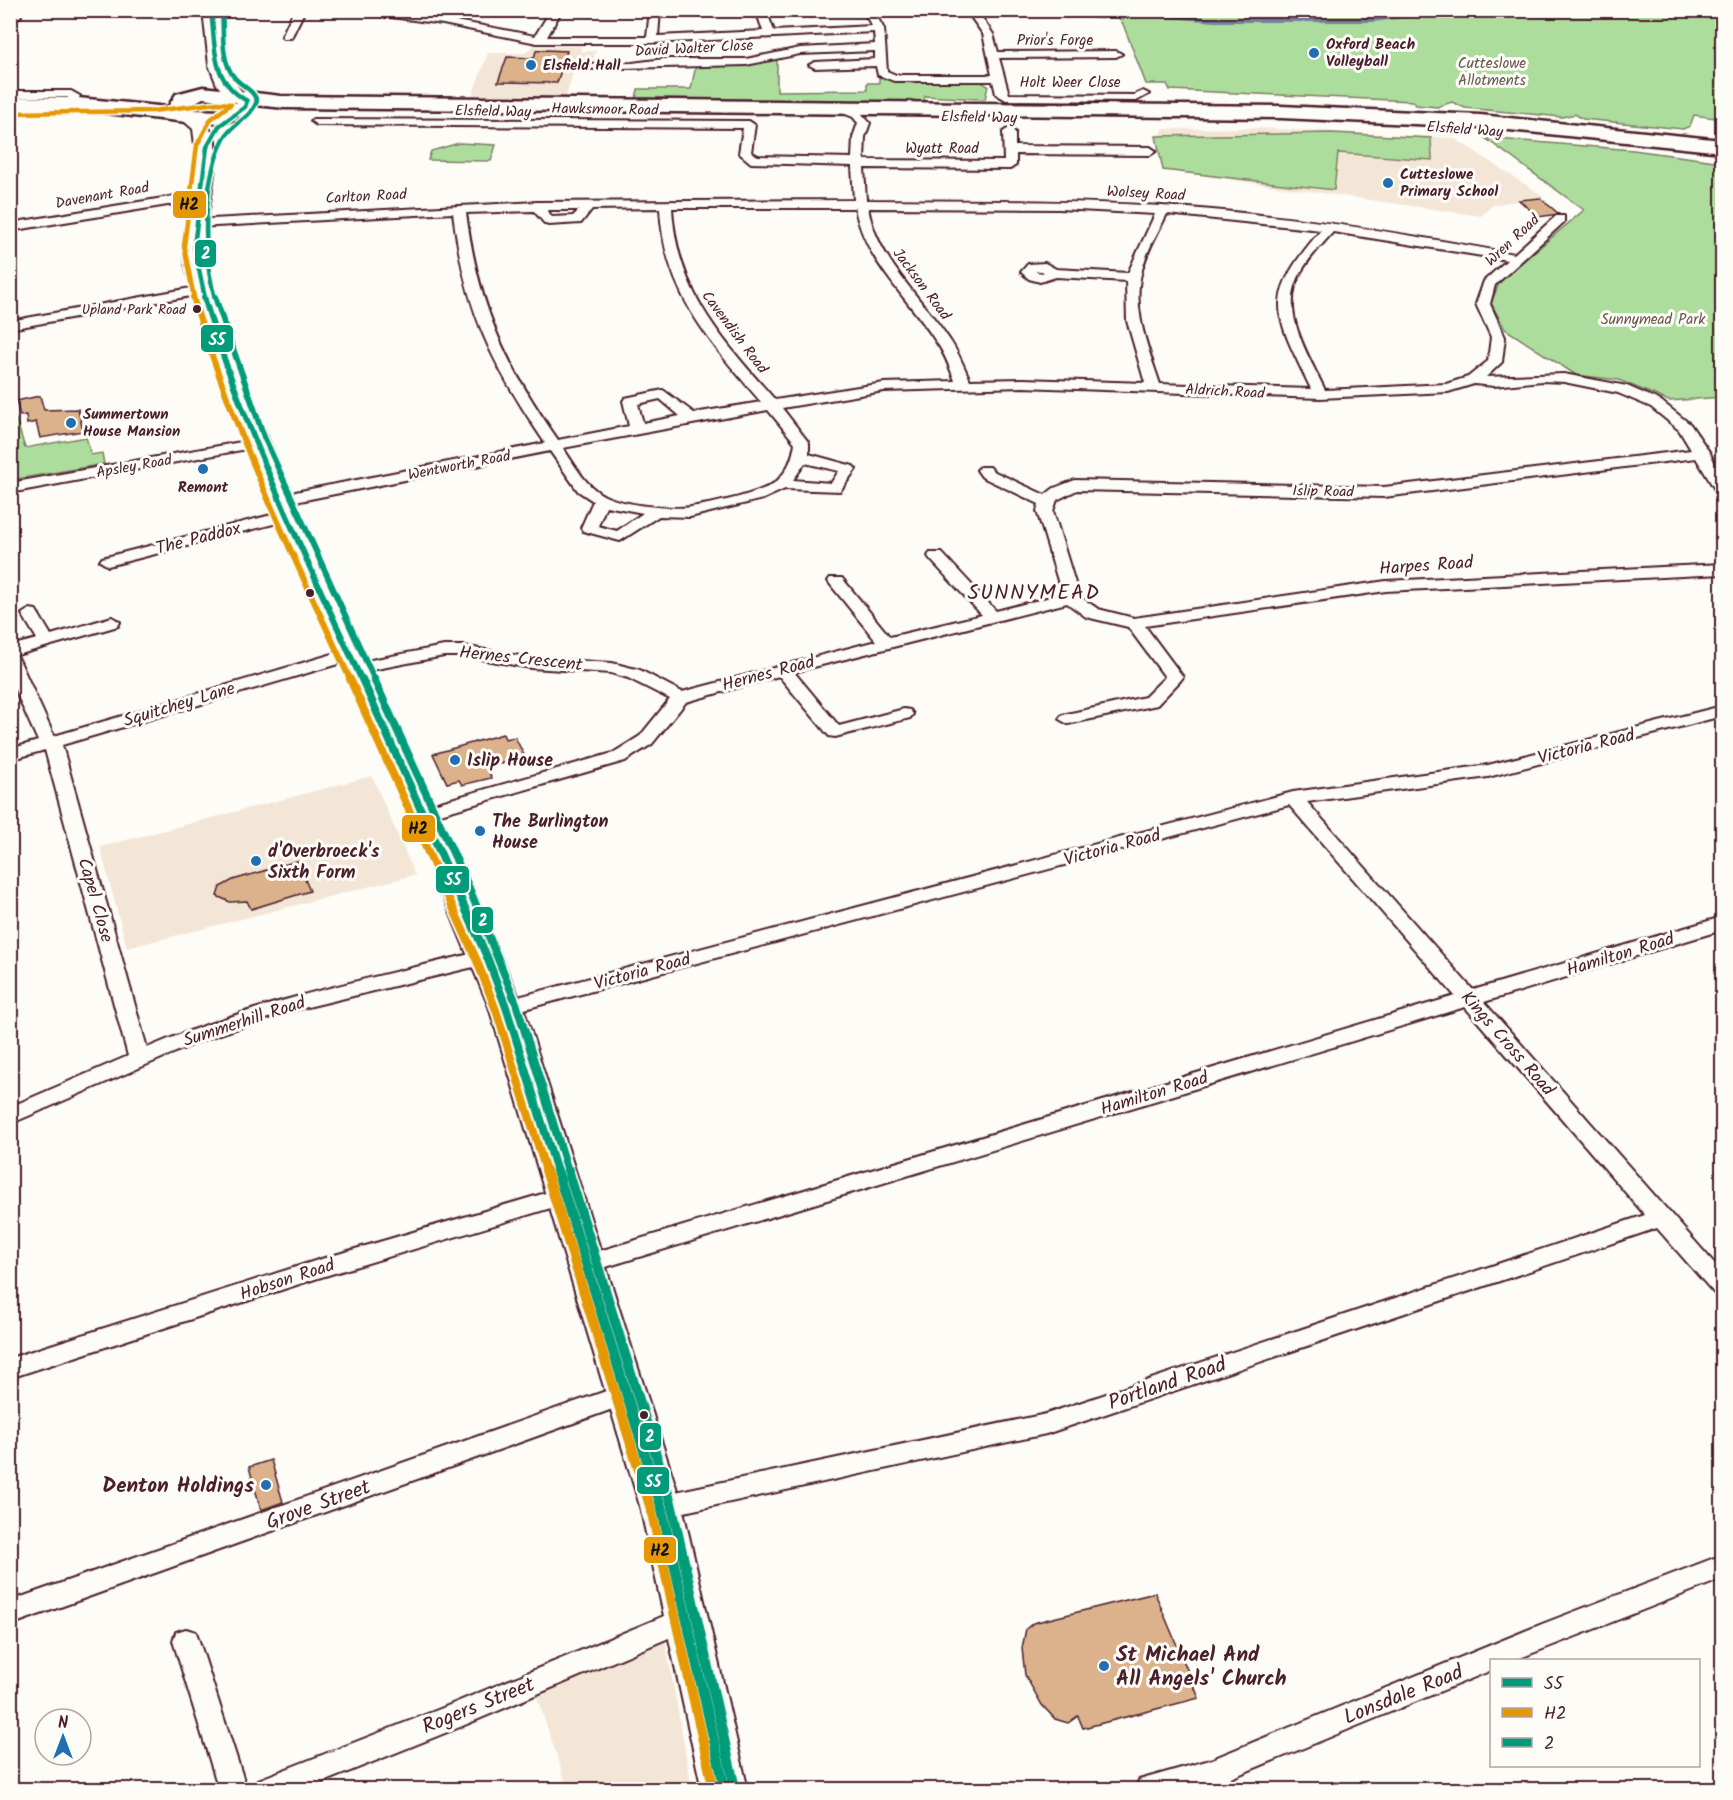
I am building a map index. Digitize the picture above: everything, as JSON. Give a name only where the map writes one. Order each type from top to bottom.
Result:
[{"type":"highway","name":"Elsfield Way","points":[[10,103],[844,117],[1283,119],[1390,124],[1597,139],[1722,153]]},
{"type":"highway","name":"Elsfield Way","points":[[844,117],[1208,111],[1389,116],[1554,127],[1722,146]]},
{"type":"main road","points":[[212,12],[217,67],[236,105],[219,126],[207,147],[194,246],[202,290],[222,356],[283,508],[423,813],[487,957],[506,1007],[661,1506],[725,1790]]},
{"type":"main road","points":[[207,147],[201,128],[185,106],[217,67]]},
{"type":"street","points":[[10,19],[16,16],[15,10]]},
{"type":"street","points":[[212,12],[245,10]]},
{"type":"street","points":[[287,36],[300,10]]},
{"type":"street","points":[[344,10],[443,21],[537,40],[652,40],[879,29]]},
{"type":"street","points":[[537,40],[545,33],[557,10]]},
{"type":"street","points":[[815,65],[880,62],[879,29],[867,10]]},
{"type":"street","points":[[1047,10],[1102,14]]},
{"type":"street","points":[[652,40],[655,11]]},
{"type":"street","points":[[761,11],[770,36]]},
{"type":"street","points":[[973,11],[988,34],[999,83]]},
{"type":"street","name":"David Walter Close","points":[[580,66],[632,66],[664,62],[746,62],[800,51],[880,47]]},
{"type":"street","name":"Prior's Forge","points":[[993,55],[1116,54]]},
{"type":"street","name":"Holt Weer Close","points":[[880,62],[882,73],[894,78],[999,83],[1006,97],[1136,98],[1143,94]]},
{"type":"street","points":[[10,94],[71,94],[74,96],[74,103]]},
{"type":"street","name":"Jackson Road","points":[[844,117],[858,163],[858,204],[864,226],[879,257],[946,345],[964,384]]},
{"type":"street","name":"Hawksmoor Road","points":[[316,122],[749,125],[745,153],[755,160],[858,163]]},
{"type":"street","points":[[1009,132],[1009,150],[1150,151]]},
{"type":"street","name":"Wyatt Road","points":[[858,163],[1010,165],[1009,150]]},
{"type":"street","name":"Davenant Road","points":[[10,227],[200,196]]},
{"type":"street","name":"Wolsey Road","points":[[771,203],[1020,204],[1163,210],[1330,227],[1515,258]]},
{"type":"street","name":"Carlton Road","points":[[197,223],[537,206],[549,221],[577,220],[589,205],[771,203]]},
{"type":"street","name":"Cavendish Road","points":[[666,205],[664,230],[668,249],[687,296],[802,443],[801,457]]},
{"type":"street","points":[[459,209],[466,263],[486,330],[516,390],[583,488],[601,500],[656,512],[690,512],[758,496],[783,484],[835,488],[848,470],[801,457],[783,484]]},
{"type":"street","points":[[1154,388],[1137,337],[1132,306],[1134,277],[1163,210]]},
{"type":"street","name":"Wren Road","points":[[1473,380],[1495,362],[1498,337],[1483,304],[1489,284],[1560,219]]},
{"type":"street","points":[[1320,394],[1294,337],[1287,313],[1286,293],[1295,272],[1330,227]]},
{"type":"street","points":[[1053,273],[1134,277]]},
{"type":"street","points":[[10,325],[202,290]]},
{"type":"street","name":"Aldrich Road","points":[[884,387],[1023,382],[1320,394],[1448,388],[1473,380],[1564,378],[1622,389],[1656,404],[1684,427],[1702,453],[1722,490]]},
{"type":"street","name":"Wentworth Road","points":[[283,508],[555,445],[691,418],[884,387]]},
{"type":"street","points":[[638,429],[630,401],[644,397],[663,394],[691,418]]},
{"type":"street","name":"Apsley Road","points":[[10,488],[258,443]]},
{"type":"street","name":"Islip Road","points":[[1047,502],[1055,493],[1075,485],[1362,492],[1416,490],[1702,453]]},
{"type":"street","points":[[985,470],[987,474],[1047,502],[1046,511],[1071,597],[1078,605],[1092,613],[1134,623],[1174,677],[1151,701],[1068,719]]},
{"type":"street","points":[[601,500],[589,528],[620,536],[656,512]]},
{"type":"street","name":"The Paddox","points":[[108,561],[283,508]]},
{"type":"street","points":[[936,556],[993,617]]},
{"type":"street","name":"Harpes Road","points":[[1134,623],[1386,586],[1722,569]]},
{"type":"street","points":[[836,581],[886,643]]},
{"type":"street","name":"Hernes Road","points":[[680,698],[1071,597]]},
{"type":"street","points":[[30,614],[48,641]]},
{"type":"street","points":[[10,652],[112,622]]},
{"type":"street","name":"Hernes Crescent","points":[[352,661],[463,651],[531,663],[612,668],[634,674],[680,698]]},
{"type":"street","points":[[10,658],[50,743]]},
{"type":"street","name":"Squitchey Lane","points":[[10,755],[352,661]]},
{"type":"street","points":[[783,670],[835,732],[904,714]]},
{"type":"street","points":[[423,813],[619,757],[646,740],[665,713],[680,698]]},
{"type":"street","name":"Victoria Road","points":[[506,1007],[1293,798],[1488,771],[1722,711]]},
{"type":"street","name":"Capel Close","points":[[50,743],[140,1057]]},
{"type":"street","name":"Kings Cross Road","points":[[1293,798],[1722,1287]]},
{"type":"street","name":"Hamilton Road","points":[[586,1264],[1722,923]]},
{"type":"street","name":"Summerhill Road","points":[[10,1116],[91,1083],[140,1057],[201,1033],[283,1006],[487,957]]},
{"type":"street","name":"Hobson Road","points":[[10,1368],[318,1269],[566,1195]]},
{"type":"street","name":"Portland Road","points":[[661,1506],[1046,1424],[1660,1218]]},
{"type":"street","name":"Grove Street","points":[[10,1613],[626,1394]]},
{"type":"street","name":"Lonsdale Road","points":[[1149,1790],[1211,1773],[1551,1633],[1722,1567]]},
{"type":"street","name":"Rogers Street","points":[[268,1790],[450,1718],[688,1618]]},
{"type":"street","points":[[186,1641],[233,1790]]},
{"type":"shaded area","points":[[533,46],[582,46],[580,51],[596,51],[593,60],[577,60],[566,97],[472,96],[488,53],[525,53]]},
{"type":"shaded area","name":"Cutteslowe Primary School","points":[[1258,128],[1454,138],[1543,196],[1493,205],[1481,216],[1163,170],[1156,136],[1162,133],[1163,129]]},
{"type":"shaded area","name":"d'Overbroeck's Sixth Form","points":[[372,776],[415,875],[127,948],[100,847]]},
{"type":"shaded area","points":[[665,1639],[692,1789],[568,1789],[535,1691]]},
{"type":"green space","name":"Cutteslowe Allotments","points":[[1114,11],[1722,11],[1722,119],[1694,115],[1690,126],[1683,129],[1583,119],[1575,114],[1562,117],[1465,108],[1452,102],[1437,107],[1416,105],[1413,101],[1170,90],[1167,84],[1146,84],[1123,24]]},
{"type":"green space","points":[[777,59],[777,91],[867,90],[867,83],[879,83],[879,75],[980,81],[988,86],[985,99],[925,96],[924,102],[636,98],[638,89],[691,89],[696,65],[746,64]]},
{"type":"green space","points":[[1332,133],[1431,138],[1432,160],[1338,153],[1334,190],[1163,170],[1156,136]]},
{"type":"green space","name":"Sunnymead Park","points":[[1485,138],[1633,150],[1722,162],[1722,397],[1669,401],[1619,380],[1576,375],[1505,329],[1491,303],[1500,281],[1584,210]]},
{"type":"green space","points":[[459,143],[496,145],[491,161],[428,160],[431,151]]},
{"type":"green space","points":[[16,419],[25,448],[86,437],[91,455],[102,453],[104,464],[11,480],[11,420]]},
{"type":"building","name":"Elsfield Hall","points":[[536,51],[567,51],[557,83],[498,82],[507,57],[534,58]]},
{"type":"building","points":[[1540,198],[1559,214],[1538,217],[1519,200]]},
{"type":"building","points":[[40,396],[44,410],[78,409],[83,431],[40,438],[36,422],[27,424],[26,415],[20,416],[16,401]]},
{"type":"building","name":"Islip House","points":[[503,734],[505,739],[515,737],[524,755],[517,757],[518,759],[488,767],[491,778],[462,785],[459,780],[447,783],[433,754]]},
{"type":"building","points":[[297,861],[310,891],[251,909],[247,901],[230,902],[217,896],[220,887],[233,880]]},
{"type":"building","name":"Denton Holdings","points":[[271,1460],[283,1502],[261,1510],[249,1467]]},
{"type":"building","name":"St Michael And All Angels' Church","points":[[1155,1593],[1199,1698],[1083,1728],[1078,1716],[1068,1723],[1055,1719],[1042,1705],[1025,1675],[1022,1648],[1026,1629],[1033,1623]]},
{"type":"waterway","points":[[1159,15],[1215,20],[1373,20],[1446,10]]},
{"type":"transit line","name":"S5","points":[[211,10],[220,77],[235,94],[247,101],[245,107],[219,126],[207,147],[194,246],[202,290],[222,356],[269,478],[413,790],[487,957],[506,1007],[661,1506],[725,1790]]},
{"type":"transit line","name":"2","points":[[222,10],[225,49],[230,71],[236,80],[253,92],[257,101],[252,112],[225,136],[217,157],[205,237],[207,266],[214,295],[242,381],[276,465],[444,831],[516,1003],[671,1503],[735,1788]]},
{"type":"transit line","name":"H2","points":[[10,113],[153,111],[217,103],[231,104],[211,119],[197,145],[184,246],[192,293],[212,360],[259,482],[403,794],[477,961],[496,1010],[651,1509],[714,1790]]},
{"type":"place","name":"Oxford Beach Volleyball","points":[[1314,53]]},
{"type":"place","name":"Elsfield Hall","points":[[531,65]]},
{"type":"place","name":"Cutteslowe Primary School","points":[[1388,183]]},
{"type":"place","name":"Upland Park Road","points":[[197,309]]},
{"type":"place","name":"Summertown House Mansion","points":[[71,423]]},
{"type":"place","name":"Remont","points":[[203,469]]},
{"type":"place","name":"Islip House","points":[[455,760]]},
{"type":"place","name":"The Burlington House","points":[[480,831]]},
{"type":"place","name":"d'Overbroeck's Sixth Form","points":[[256,861]]},
{"type":"place","name":"Denton Holdings","points":[[266,1485]]},
{"type":"place","name":"St Michael And All Angels' Church","points":[[1104,1666]]},
{"type":"district","name":"SUNNYMEAD","points":[[1034,592]]}]
